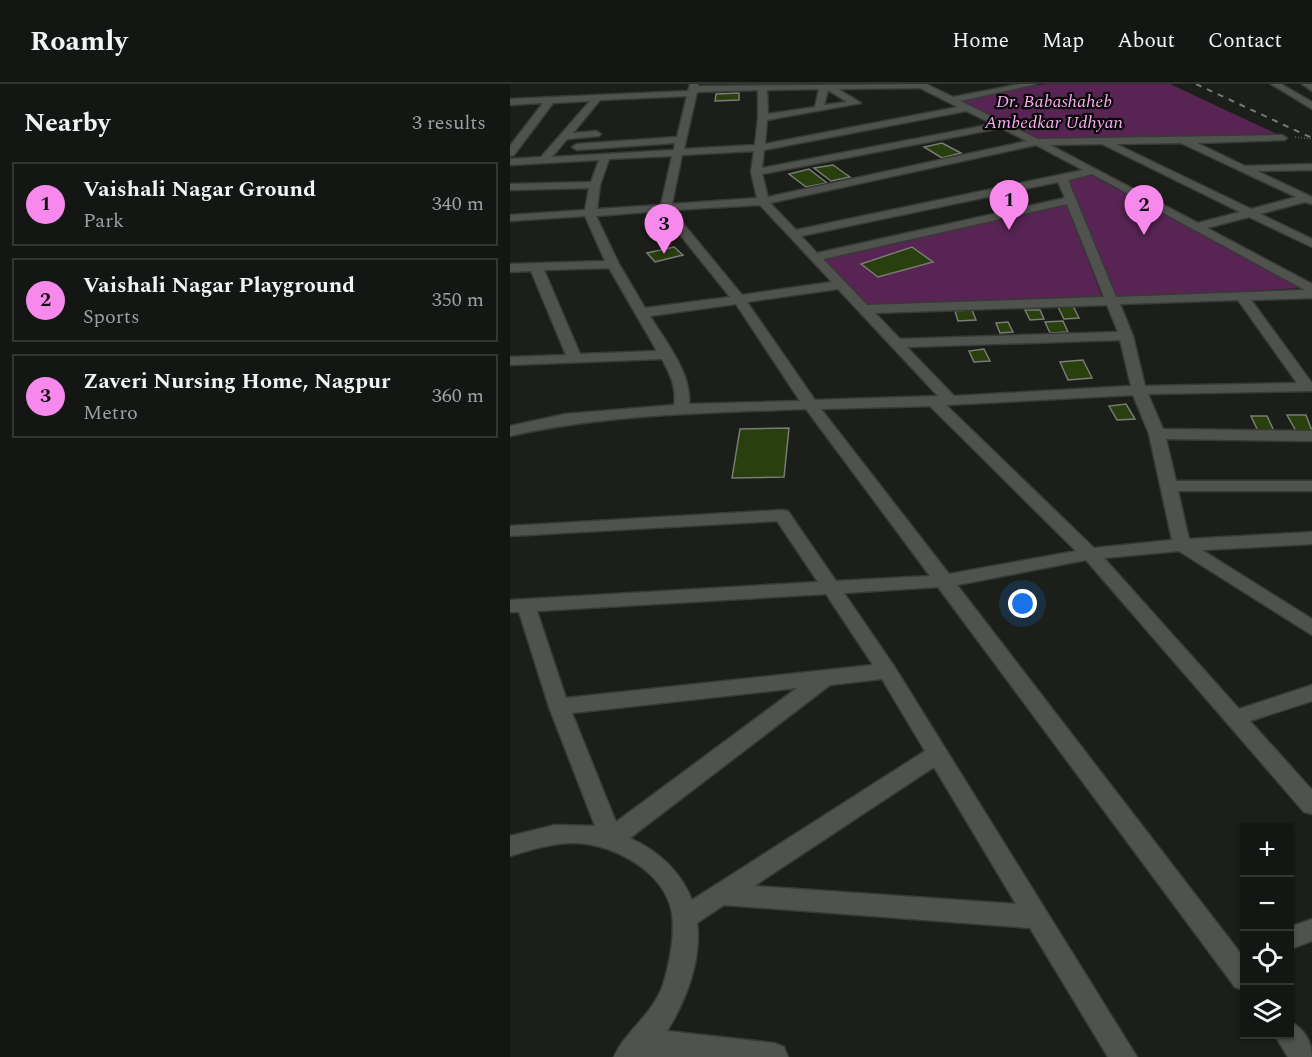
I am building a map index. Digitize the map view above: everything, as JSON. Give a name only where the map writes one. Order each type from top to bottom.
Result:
[{"type":"street","points":[[510,102],[533,95],[552,98],[762,86],[922,84],[1094,171],[1312,289]]},
{"type":"street","points":[[952,100],[1034,84]]},
{"type":"street","points":[[1275,84],[1312,106]]},
{"type":"street","points":[[1306,84],[1312,88]]},
{"type":"street","points":[[762,86],[763,118],[756,172],[764,201],[896,343],[942,401],[1090,554],[1312,805]]},
{"type":"street","points":[[819,109],[824,86]]},
{"type":"street","points":[[763,118],[856,103],[824,86]]},
{"type":"street","points":[[664,209],[679,138],[693,89]]},
{"type":"street","points":[[544,160],[599,96]]},
{"type":"street","points":[[510,153],[552,98]]},
{"type":"street","points":[[555,148],[679,138],[760,148],[968,108]]},
{"type":"street","points":[[756,172],[1003,125]]},
{"type":"street","points":[[565,136],[612,133]]},
{"type":"street","points":[[510,162],[605,157],[679,138]]},
{"type":"street","points":[[510,218],[590,215],[764,201],[1037,142],[1282,138]]},
{"type":"street","points":[[1183,140],[1309,199]]},
{"type":"street","points":[[1101,141],[1312,243]]},
{"type":"street","points":[[605,157],[595,185],[590,215],[613,264],[678,376],[684,399],[681,410]]},
{"type":"street","points":[[1244,168],[1312,166]]},
{"type":"street","points":[[530,173],[601,169]]},
{"type":"street","points":[[794,234],[1094,171]]},
{"type":"street","points":[[1062,178],[1126,336],[1139,391],[1157,434],[1182,545],[1312,628]]},
{"type":"street","points":[[510,187],[595,185]]},
{"type":"street","points":[[1197,227],[1309,199]]},
{"type":"street","points":[[814,257],[1071,200]]},
{"type":"street","points":[[664,209],[739,299],[809,403],[1240,963]]},
{"type":"street","points":[[510,268],[613,264]]},
{"type":"street","points":[[536,267],[575,359]]},
{"type":"street","points":[[641,312],[841,285]]},
{"type":"street","points":[[864,309],[1312,294]]},
{"type":"street","points":[[1242,297],[1310,387]]},
{"type":"street","points":[[896,343],[1126,336]]},
{"type":"street","points":[[510,361],[666,356]]},
{"type":"street","points":[[510,431],[565,419],[681,410],[809,403],[942,401],[1139,391],[1310,387]]},
{"type":"street","points":[[1157,434],[1312,436]]},
{"type":"street","points":[[1168,486],[1312,486]]},
{"type":"street","points":[[510,531],[782,515],[887,671],[1123,1057]]},
{"type":"street","points":[[611,839],[518,606],[945,581],[1090,554],[1182,545],[1312,538]]},
{"type":"street","points":[[559,707],[887,671]]},
{"type":"street","points":[[611,839],[826,678]]},
{"type":"street","points":[[1235,718],[1312,693]]},
{"type":"street","points":[[684,918],[937,753]]},
{"type":"street","points":[[510,846],[547,836],[581,834],[611,839],[635,849],[655,863],[678,895],[687,931],[677,987],[646,1050],[774,1057]]},
{"type":"street","points":[[720,894],[1037,916]]},
{"type":"street","points":[[1294,937],[1312,930]]},
{"type":"street","points":[[1290,1039],[1305,1057]]},
{"type":"path","points":[[1282,138],[1312,139]]},
{"type":"green space","name":"Dr. Babashaheb Ambedkar Udhyan","points":[[1045,84],[1170,84],[1279,135],[1035,140],[956,100]]},
{"type":"green space","points":[[1087,173],[1301,288],[1118,299],[1058,181]]},
{"type":"green space","points":[[1066,203],[1103,300],[864,308],[817,258]]},
{"type":"building","points":[[739,93],[739,100],[715,101],[716,94]]},
{"type":"building","points":[[942,143],[961,153],[942,158],[924,147]]},
{"type":"building","points":[[833,165],[850,177],[831,181],[814,168]]},
{"type":"building","points":[[809,169],[827,183],[806,187],[789,174]]},
{"type":"building","points":[[674,247],[683,255],[655,262],[647,253]]},
{"type":"building","points":[[912,247],[933,262],[878,277],[861,264]]},
{"type":"building","points":[[1073,306],[1079,318],[1064,319],[1058,307]]},
{"type":"building","points":[[972,310],[976,320],[958,321],[955,311]]},
{"type":"building","points":[[1025,310],[1040,310],[1044,319],[1030,320]]},
{"type":"building","points":[[1063,321],[1068,332],[1050,333],[1045,322]]},
{"type":"building","points":[[1008,322],[1013,332],[1000,333],[996,323]]},
{"type":"building","points":[[984,349],[990,361],[974,362],[969,351]]},
{"type":"building","points":[[1083,360],[1092,378],[1068,380],[1060,362]]},
{"type":"building","points":[[1126,404],[1135,419],[1117,420],[1109,406]]},
{"type":"building","points":[[1287,415],[1306,415],[1312,431],[1296,431]]},
{"type":"building","points":[[1251,416],[1267,416],[1274,431],[1258,431]]},
{"type":"building","points":[[789,428],[784,477],[732,478],[740,429]]},
{"type":"railway","points":[[1196,84],[1312,138]]},
{"type":"place","name":"Vaishali Nagar Ground","points":[[1009,230]]},
{"type":"place","name":"Vaishali Nagar Playground","points":[[1144,235]]},
{"type":"place","name":"Zaveri Nursing Home, Nagpur","points":[[664,254]]}]
